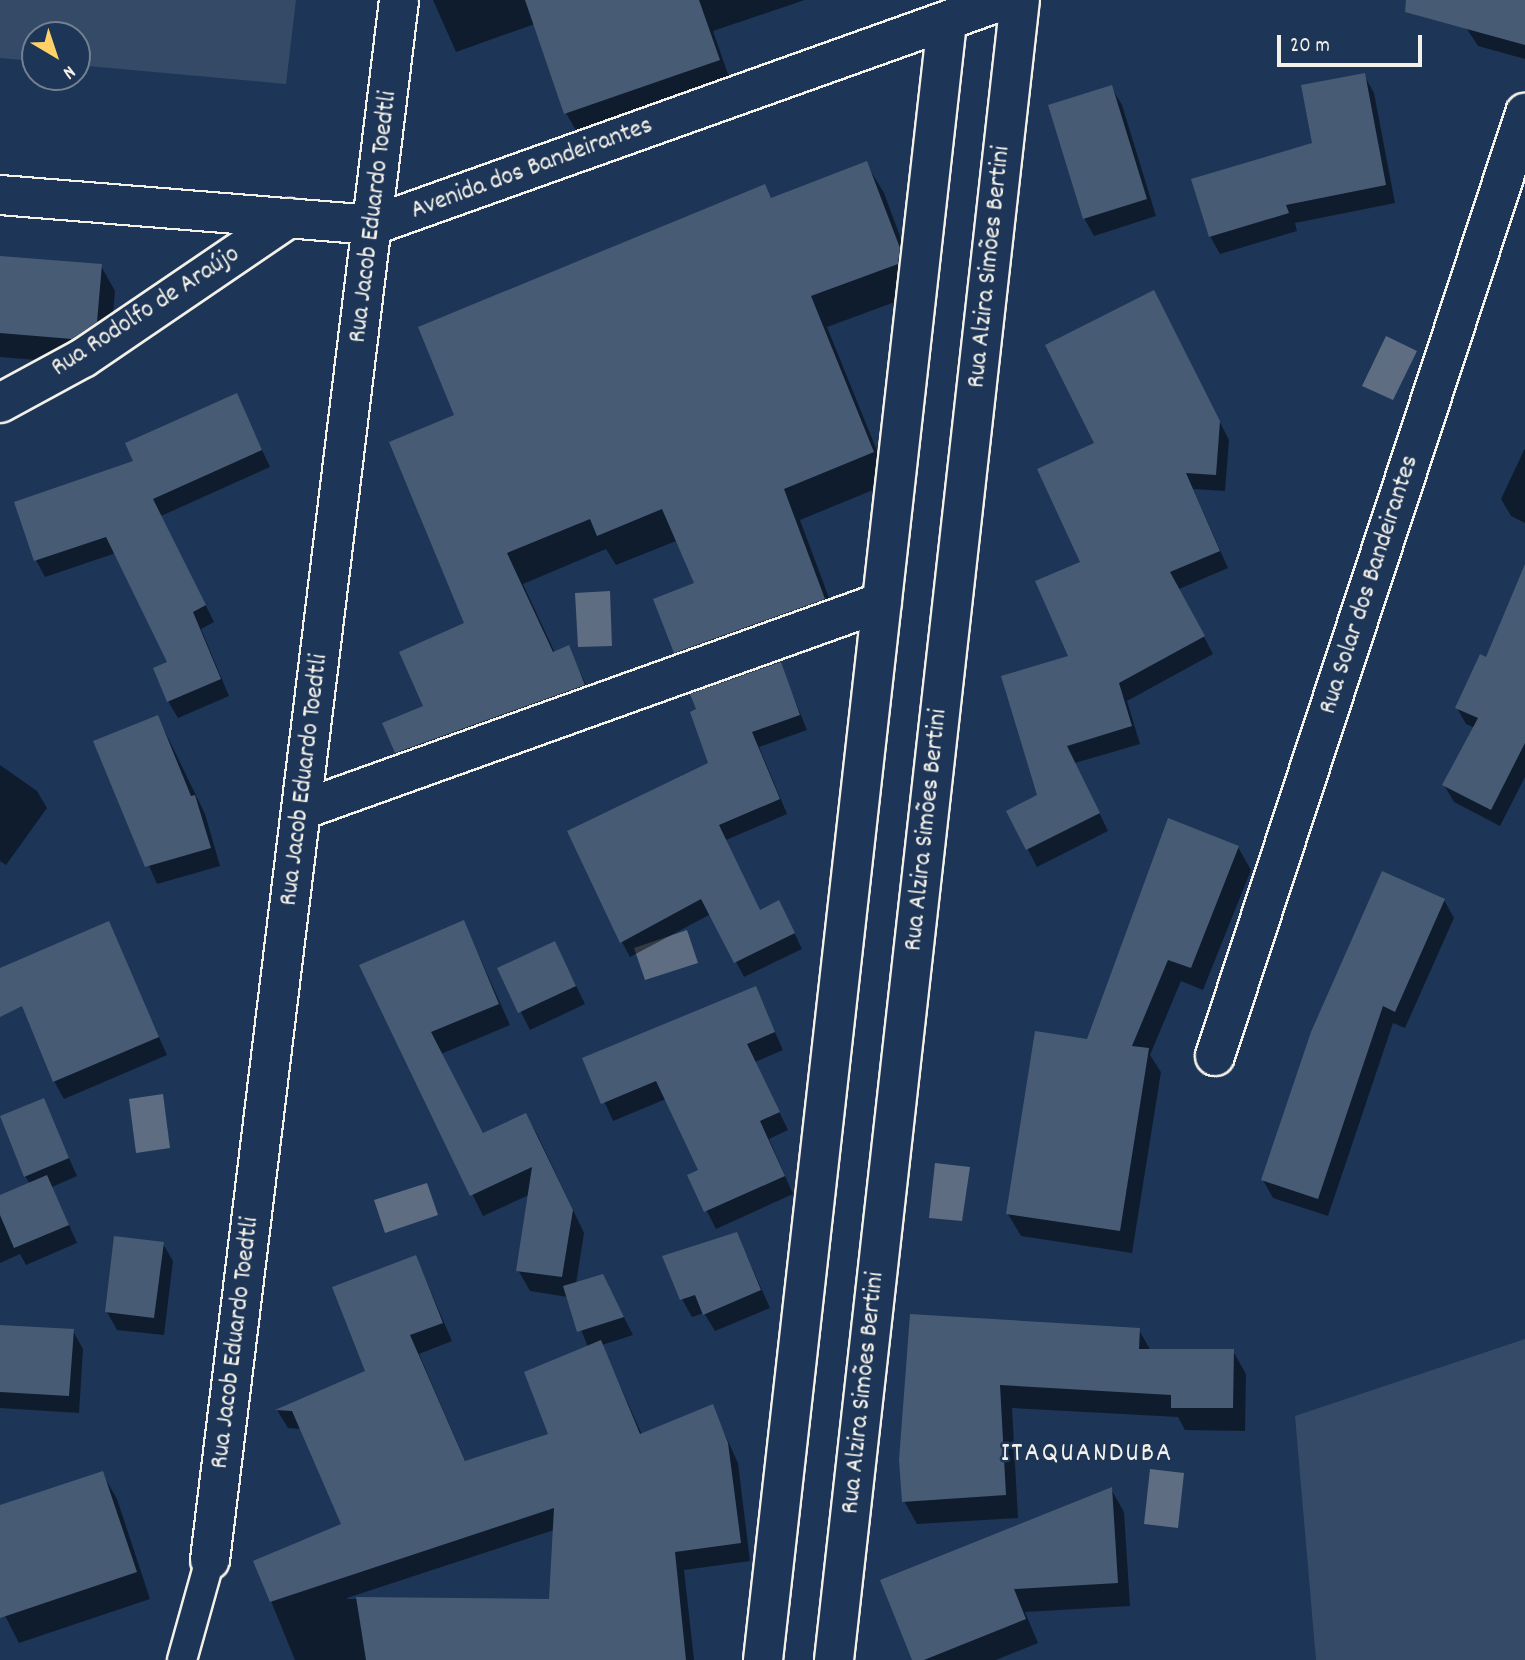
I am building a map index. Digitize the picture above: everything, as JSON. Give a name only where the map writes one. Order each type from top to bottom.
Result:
[{"type":"street","name":"Rua Jacob Eduardo Toedtli","points":[[209,1560],[374,225],[399,0]]},
{"type":"street","name":"Avenida dos Bandeirantes","points":[[0,195],[374,225],[1004,0]]},
{"type":"street","name":"Rua Alzira Simões Bertini","points":[[834,1660],[1020,0]]},
{"type":"street","points":[[763,1660],[947,21]]},
{"type":"street","name":"Rua Solar dos Bandeirantes","points":[[1215,1056],[1525,113]]},
{"type":"street","name":"Rua Rodolfo de Araújo","points":[[0,402],[83,358],[289,218]]},
{"type":"street","points":[[302,810],[882,601]]},
{"type":"lane","points":[[182,1660],[209,1560]]},
{"type":"shaded area","points":[[0,0],[296,0],[286,84],[91,66],[91,21],[21,21],[21,60],[0,58]]},
{"type":"shaded area","points":[[1386,336],[1417,351],[1393,400],[1362,386]]},
{"type":"shaded area","points":[[610,591],[612,646],[578,647],[575,593]]},
{"type":"shaded area","points":[[687,930],[698,963],[645,980],[634,948]]},
{"type":"shaded area","points":[[163,1094],[170,1148],[136,1153],[129,1099]]},
{"type":"shaded area","points":[[935,1163],[970,1167],[962,1221],[929,1218]]},
{"type":"shaded area","points":[[427,1183],[438,1215],[385,1233],[374,1200]]},
{"type":"shaded area","points":[[1525,1339],[1525,1660],[1316,1660],[1295,1416]]},
{"type":"shaded area","points":[[1150,1469],[1184,1473],[1178,1528],[1144,1524]]},
{"type":"building","points":[[525,0],[699,0],[720,60],[564,114]]},
{"type":"building","points":[[1406,0],[1525,0],[1525,45],[1405,12]]},
{"type":"building","points":[[1365,73],[1386,185],[1286,205],[1289,213],[1209,237],[1191,179],[1312,143],[1301,85]]},
{"type":"building","points":[[1112,85],[1147,199],[1083,219],[1048,105]]},
{"type":"building","points":[[867,161],[900,248],[898,264],[811,296],[874,452],[784,489],[825,599],[674,653],[653,599],[694,583],[662,509],[597,536],[590,519],[507,553],[553,652],[569,645],[585,685],[395,753],[382,723],[423,706],[399,652],[464,623],[389,442],[454,415],[418,327],[765,184],[771,198]]},
{"type":"building","points":[[0,256],[102,264],[97,322],[72,339],[0,333]]},
{"type":"building","points":[[1154,290],[1220,421],[1216,475],[1186,473],[1220,551],[1170,572],[1205,636],[1119,683],[1132,726],[1067,746],[1100,813],[1026,850],[1006,811],[1037,795],[1001,676],[1068,656],[1035,581],[1080,562],[1037,469],[1094,443],[1045,345]]},
{"type":"building","points":[[237,393],[262,450],[153,499],[206,605],[193,612],[221,679],[167,702],[153,668],[167,662],[106,537],[34,561],[14,502],[133,461],[125,443]]},
{"type":"building","points":[[1525,564],[1525,743],[1491,810],[1442,785],[1478,718],[1455,708],[1480,654],[1486,657]]},
{"type":"building","points":[[781,662],[800,715],[752,732],[780,799],[719,825],[760,910],[779,900],[795,933],[734,963],[701,899],[620,943],[567,831],[708,763],[690,712],[696,709],[690,694]]},
{"type":"building","points":[[158,715],[191,796],[195,795],[211,848],[145,867],[93,741]]},
{"type":"building","points":[[1168,818],[1239,846],[1191,968],[1168,960],[1132,1046],[1149,1048],[1120,1231],[1006,1214],[1035,1031],[1087,1039]]},
{"type":"building","points":[[1382,871],[1445,899],[1395,1012],[1383,1006],[1318,1199],[1261,1180],[1311,1032]]},
{"type":"building","points":[[464,920],[499,1004],[431,1032],[483,1133],[526,1113],[573,1210],[562,1277],[516,1271],[532,1167],[470,1196],[359,965]]},
{"type":"building","points":[[109,921],[159,1037],[53,1082],[22,1006],[0,1017],[0,968]]},
{"type":"building","points":[[555,941],[576,986],[518,1013],[497,968]]},
{"type":"building","points":[[756,986],[775,1032],[747,1044],[780,1112],[760,1121],[785,1176],[704,1212],[687,1175],[698,1170],[656,1081],[601,1104],[582,1058]]},
{"type":"building","points":[[44,1098],[69,1158],[24,1177],[0,1116]]},
{"type":"building","points":[[47,1175],[69,1225],[14,1248],[0,1215],[0,1195]]},
{"type":"building","points":[[737,1232],[761,1290],[703,1315],[695,1295],[680,1300],[662,1256]]},
{"type":"building","points":[[114,1236],[164,1242],[154,1318],[105,1312]]},
{"type":"building","points":[[416,1255],[443,1323],[410,1335],[465,1461],[548,1434],[524,1372],[601,1340],[640,1434],[713,1404],[728,1443],[741,1543],[675,1552],[686,1660],[366,1660],[356,1597],[549,1599],[554,1508],[270,1602],[253,1561],[341,1524],[292,1411],[275,1410],[365,1371],[332,1287]]},
{"type":"building","points":[[603,1274],[624,1317],[577,1332],[563,1286]]},
{"type":"building","points":[[910,1314],[1140,1328],[1139,1349],[1234,1349],[1233,1408],[1171,1408],[1171,1395],[1000,1385],[1006,1495],[902,1502],[899,1460]]},
{"type":"building","points":[[0,1325],[74,1329],[69,1396],[0,1392]]},
{"type":"building","points":[[103,1471],[137,1572],[0,1618],[0,1505]]},
{"type":"building","points":[[1112,1487],[1118,1583],[1014,1589],[1026,1619],[924,1660],[912,1660],[880,1580]]},
{"type":"district","name":"ITAQUANDUBA","points":[[1087,1455]]}]
